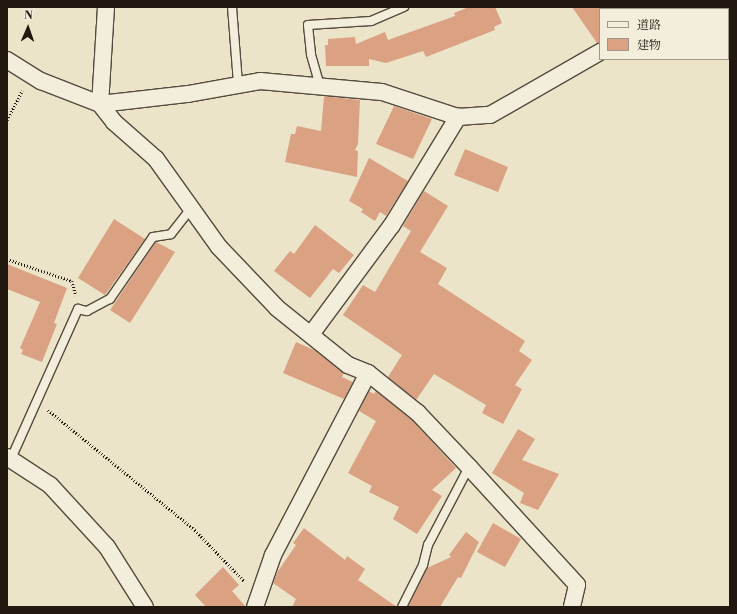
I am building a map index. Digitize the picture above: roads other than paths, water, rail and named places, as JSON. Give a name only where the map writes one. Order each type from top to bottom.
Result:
[{"type":"street","points":[[106,7],[100,104],[114,122],[156,159],[192,207],[219,247],[277,308],[312,333],[348,365],[368,373],[418,413],[469,467],[577,585],[572,607]]},
{"type":"street","points":[[7,60],[31,75],[100,104],[188,94],[260,80],[382,92],[458,117],[490,115],[599,53]]},
{"type":"street","points":[[312,333],[392,225],[458,117]]},
{"type":"street","points":[[256,602],[273,555],[368,373]]},
{"type":"street","points":[[8,460],[50,485],[107,547],[145,607]]},
{"type":"lane","points":[[232,7],[238,84]]},
{"type":"lane","points":[[320,86],[311,54],[308,25],[371,21],[404,7]]},
{"type":"lane","points":[[8,460],[78,309],[87,311],[110,299],[153,237],[171,234],[192,207]]},
{"type":"lane","points":[[402,607],[423,565],[428,545],[469,467]]}]
